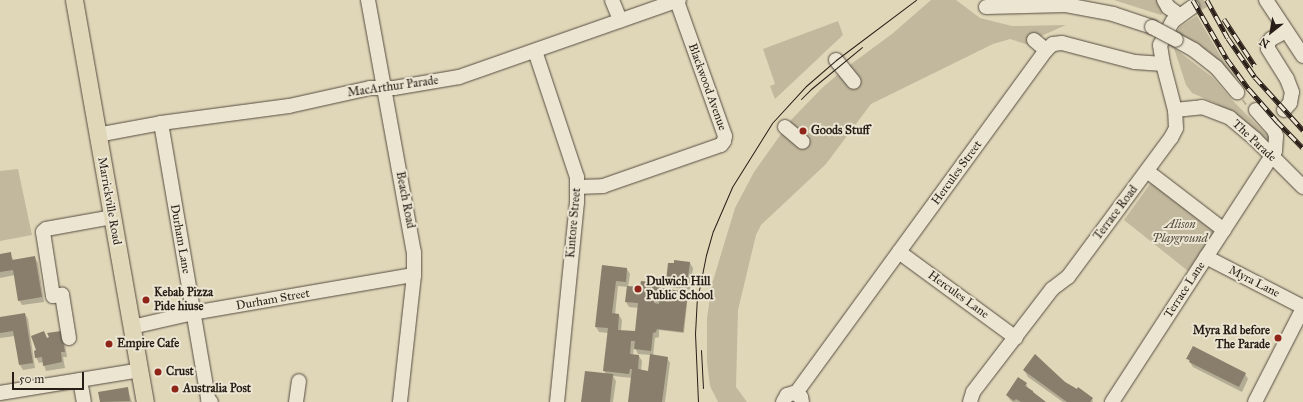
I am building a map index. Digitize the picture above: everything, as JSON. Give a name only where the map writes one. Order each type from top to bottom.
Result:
[{"type":"main road","name":"Marrickville Road","points":[[74,0],[145,402]]},
{"type":"street","name":"Beach Road","points":[[368,0],[411,234],[414,275],[400,402]]},
{"type":"street","points":[[612,0],[620,20]]},
{"type":"street","name":"MacArthur Parade","points":[[97,135],[161,123],[289,106],[370,88],[394,88],[459,77],[678,0]]},
{"type":"street","name":"Blackwood Avenue","points":[[578,187],[603,186],[721,145],[725,136],[678,0]]},
{"type":"street","points":[[1164,0],[1168,7],[1179,16]]},
{"type":"street","points":[[1266,0],[1303,56]]},
{"type":"street","points":[[986,7],[1066,4],[1114,14],[1152,27],[1194,50],[1216,67],[1237,92]]},
{"type":"street","name":"Terrace Road","points":[[970,402],[973,392],[1016,338],[1052,289],[1068,276],[1171,138],[1176,128],[1175,110],[1163,64],[1160,49],[1161,41],[1168,27],[1179,16],[1192,7]]},
{"type":"street","points":[[1284,110],[1290,103],[1292,92],[1288,79],[1268,48],[1268,43],[1271,39],[1286,31]]},
{"type":"street","points":[[1034,40],[1046,50],[1053,44],[1062,43],[1135,62],[1163,64]]},
{"type":"street","name":"Hercules Street","points":[[790,400],[1046,50]]},
{"type":"street","name":"Kintore Street","points":[[535,51],[576,171],[578,187],[557,402]]},
{"type":"street","points":[[836,60],[854,82]]},
{"type":"street","name":"The Parade","points":[[1175,110],[1202,107],[1230,118],[1255,139],[1271,157],[1303,187]]},
{"type":"street","name":"Terrace Lane","points":[[1112,402],[1275,151],[1276,136],[1274,130],[1256,110]]},
{"type":"street","name":"Durham Lane","points":[[161,123],[208,399],[211,402]]},
{"type":"street","points":[[785,127],[803,142]]},
{"type":"street","points":[[1147,171],[1224,230]]},
{"type":"street","points":[[69,338],[62,295],[53,296],[43,232],[46,229],[112,217]]},
{"type":"street","name":"Hercules Lane","points":[[899,252],[1016,338]]},
{"type":"street","name":"Myra Lane","points":[[1206,258],[1303,308]]},
{"type":"street","name":"Durham Street","points":[[132,327],[193,314],[414,275]]},
{"type":"street","points":[[1255,402],[1303,308]]},
{"type":"street","points":[[0,393],[140,370]]},
{"type":"street","points":[[80,380],[84,402]]},
{"type":"street","points":[[296,402],[299,381]]},
{"type":"green space","points":[[931,0],[956,0],[980,18],[1012,26],[1066,25],[1039,37],[1032,46],[1010,39],[993,44],[871,104],[826,164],[761,225],[756,235],[738,310],[736,387],[747,402],[718,402],[710,386],[707,362],[707,318],[712,284],[735,208],[754,172],[791,120],[822,88],[843,70],[892,34]]},
{"type":"green space","points":[[1114,0],[1173,0],[1161,15]]},
{"type":"green space","points":[[1197,16],[1220,55],[1236,78],[1232,80],[1176,33],[1180,27]]},
{"type":"green space","points":[[838,21],[843,35],[775,99],[770,86],[775,84],[763,49]]},
{"type":"green space","points":[[1174,48],[1212,77],[1231,99],[1271,139],[1266,143],[1237,117],[1215,103],[1192,93],[1186,85]]},
{"type":"green space","points":[[18,169],[32,235],[0,241],[0,171]]},
{"type":"green space","name":"Alison Playground","points":[[1153,180],[1217,229],[1188,271],[1124,220]]},
{"type":"building","points":[[11,252],[12,260],[35,256],[42,297],[18,301],[13,270],[0,272],[0,254]]},
{"type":"building","points":[[674,260],[690,262],[687,285],[666,282],[668,263],[674,263]]},
{"type":"building","points":[[602,265],[627,268],[626,282],[616,281],[612,313],[619,314],[618,330],[635,331],[638,303],[625,302],[627,286],[640,287],[641,281],[660,283],[658,301],[654,301],[654,303],[659,304],[661,288],[688,292],[683,332],[657,329],[656,332],[653,333],[651,351],[634,349],[635,341],[631,341],[630,354],[639,355],[638,369],[648,371],[650,354],[668,357],[662,402],[628,402],[632,369],[630,369],[629,374],[603,371],[608,328],[595,327]]},
{"type":"building","points":[[25,313],[33,363],[19,365],[13,331],[0,333],[0,317]]},
{"type":"building","points":[[44,331],[47,338],[49,337],[47,333],[61,331],[65,352],[61,352],[62,362],[43,366],[42,357],[35,358],[34,351],[36,350],[31,336]]},
{"type":"building","points":[[1193,346],[1246,373],[1239,387],[1189,362],[1190,360],[1186,359]]},
{"type":"building","points":[[1035,354],[1065,382],[1077,389],[1078,387],[1093,398],[1090,402],[1067,402],[1023,370]]},
{"type":"building","points":[[585,371],[613,374],[610,402],[581,402]]},
{"type":"building","points":[[1018,377],[1027,383],[1025,386],[1046,402],[1021,402],[1016,399],[1014,401],[1006,395]]},
{"type":"building","points":[[128,387],[130,401],[100,402],[98,392]]},
{"type":"tunnel","points":[[1192,7],[1205,0]]},
{"type":"tram line","points":[[698,402],[695,334],[697,300],[706,255],[713,231],[732,187],[772,123],[806,86],[836,60],[916,0]]},
{"type":"tram line","points":[[801,99],[862,47]]},
{"type":"tram line","points":[[701,350],[703,388]]},
{"type":"railway","points":[[1193,0],[1227,59],[1249,89],[1303,148]]},
{"type":"railway","points":[[1207,0],[1228,38],[1255,77],[1303,130]]},
{"type":"railway","points":[[1224,19],[1255,66]]},
{"type":"place","name":"Goods Stuff","points":[[803,131]]},
{"type":"place","name":"Dulwich Hill Public School","points":[[638,289]]},
{"type":"place","name":"Kebab Pizza Pide hiuse","points":[[146,300]]},
{"type":"place","name":"Myra Rd before The Parade","points":[[1278,338]]},
{"type":"place","name":"Empire Cafe","points":[[109,344]]},
{"type":"place","name":"Crust","points":[[158,372]]},
{"type":"place","name":"Australia Post","points":[[175,389]]}]
